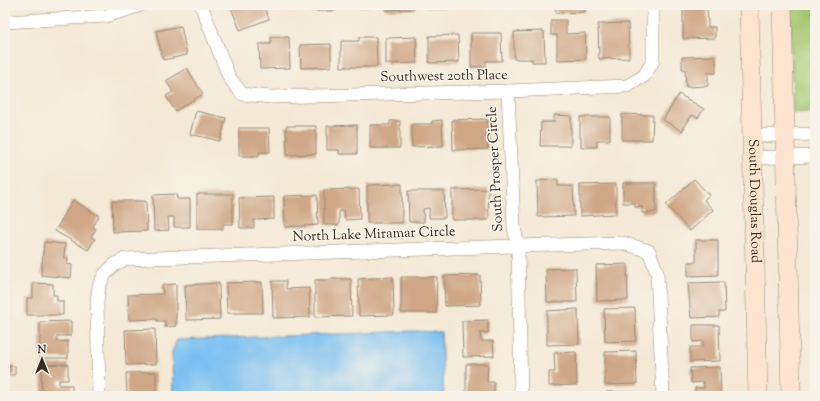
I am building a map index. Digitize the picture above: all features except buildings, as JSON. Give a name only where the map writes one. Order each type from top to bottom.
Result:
[{"type":"main road","name":"South Douglas Road","points":[[749,5],[758,396]]},
{"type":"main road","points":[[782,5],[791,396]]},
{"type":"street","points":[[5,22],[106,16],[141,5]]},
{"type":"street","name":"Southwest 20th Place","points":[[201,5],[229,77],[242,94],[270,97],[508,91],[627,86],[644,76],[653,61],[653,5]]},
{"type":"street","name":"South Prosper Circle","points":[[508,91],[514,227],[518,246],[521,396]]},
{"type":"street","points":[[752,136],[815,134]]},
{"type":"street","points":[[753,158],[815,156]]},
{"type":"street","name":"North Lake Miramar Circle","points":[[99,396],[97,302],[99,286],[105,274],[114,265],[125,259],[623,243],[648,251],[657,273],[663,396]]},
{"type":"green space","points":[[790,5],[815,5],[815,112],[793,113]]},
{"type":"water","points":[[415,331],[441,332],[444,396],[173,396],[172,352],[177,340]]}]
